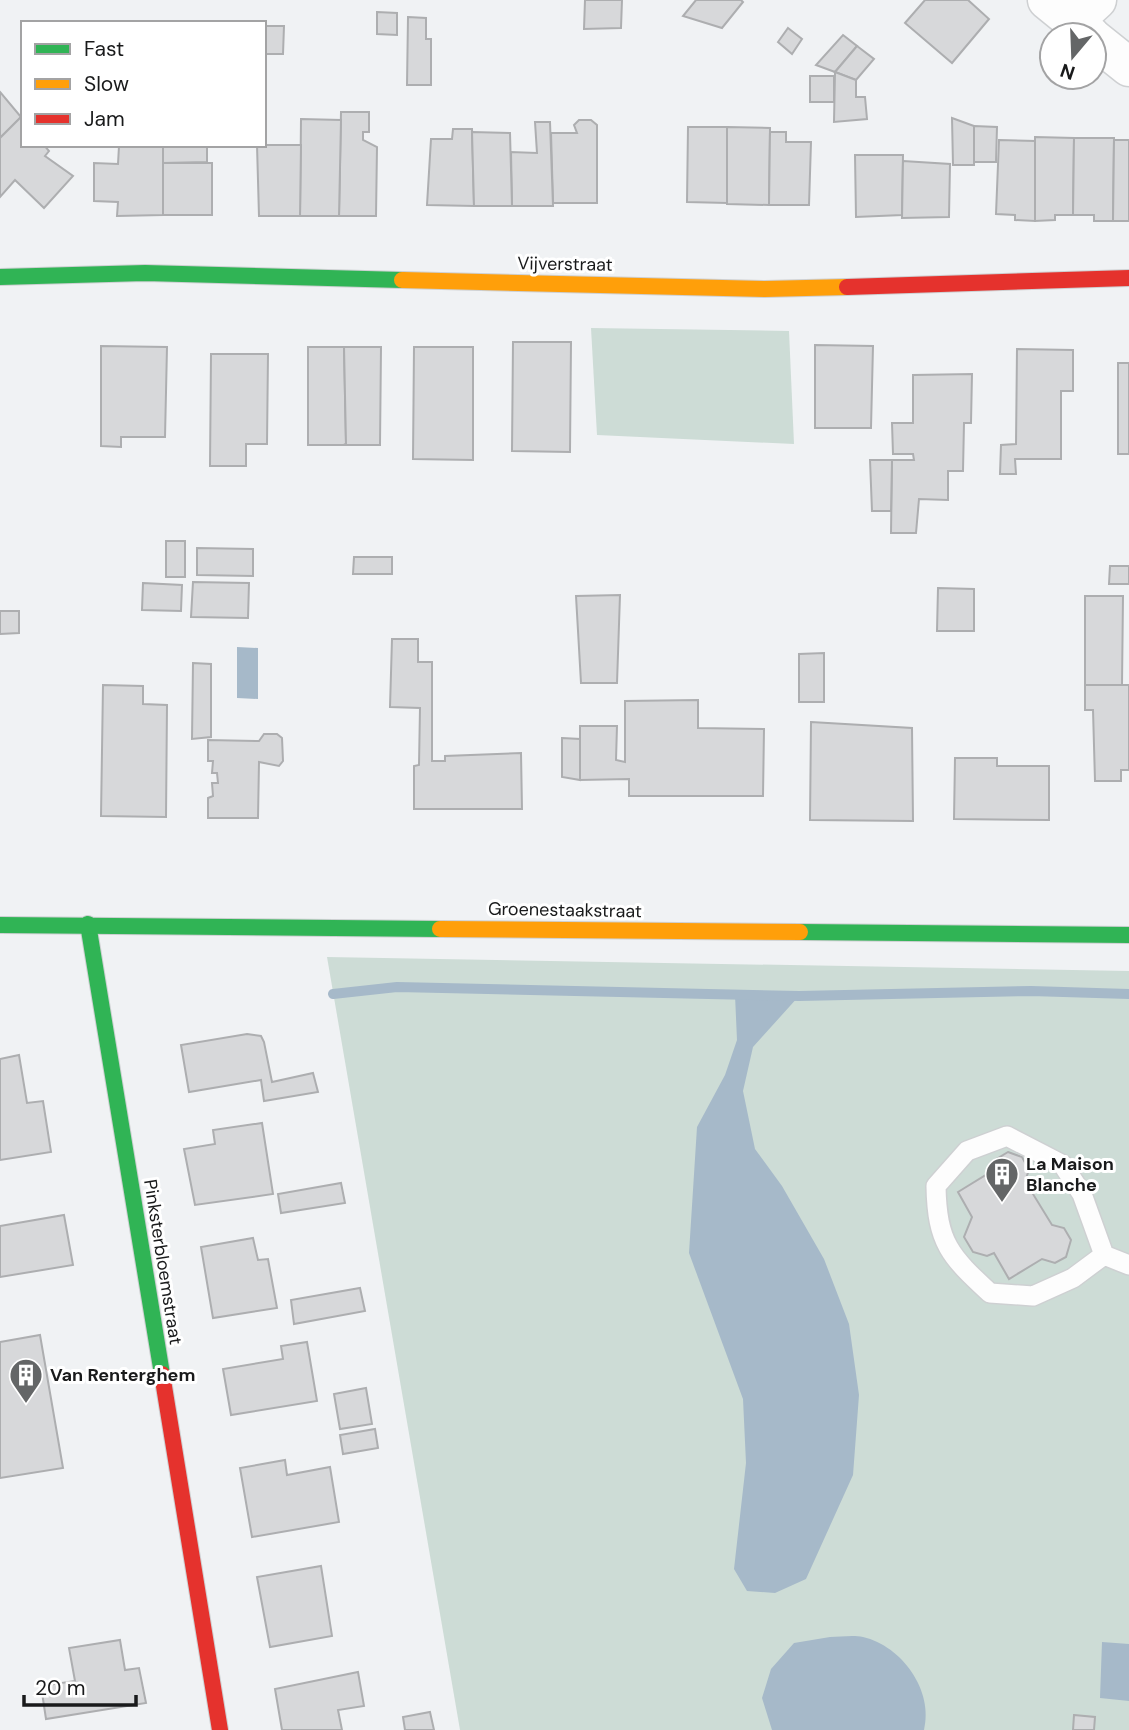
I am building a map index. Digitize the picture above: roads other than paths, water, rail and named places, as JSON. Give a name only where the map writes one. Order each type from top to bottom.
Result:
[{"type":"street","points":[[1080,19],[1129,67]]},
{"type":"street","name":"Vijverstraat","points":[[0,277],[145,273],[765,289],[1129,278]]},
{"type":"street","name":"Pinksterbloemstraat","points":[[88,924],[219,1730]]},
{"type":"street","name":"Groenestaakstraat","points":[[0,925],[1129,935]]},
{"type":"lane","points":[[1104,1255],[1073,1278],[1033,1296],[990,1293],[954,1259],[937,1219],[936,1186],[967,1151],[1007,1136],[1063,1165],[1082,1194],[1104,1255],[1129,1265]]},
{"type":"water","points":[[237,647],[258,648],[258,699],[237,698]]},
{"type":"water","points":[[735,995],[799,996],[753,1047],[743,1091],[755,1149],[782,1186],[824,1259],[849,1324],[859,1395],[853,1475],[806,1579],[775,1593],[747,1591],[734,1569],[746,1463],[743,1399],[689,1253],[697,1127],[725,1075],[737,1040]]},
{"type":"water","points":[[830,1637],[863,1637],[877,1642],[902,1660],[912,1672],[924,1700],[924,1730],[772,1730],[762,1698],[771,1669],[794,1643]]},
{"type":"water","points":[[1102,1642],[1129,1644],[1129,1701],[1100,1698]]},
{"type":"waterway","points":[[333,994],[397,987],[799,996],[1031,991],[1129,994]]},
{"type":"place","name":"La Maison Blanche","points":[[1002,1204]]},
{"type":"place","name":"Van Renterghem","points":[[26,1405]]}]
